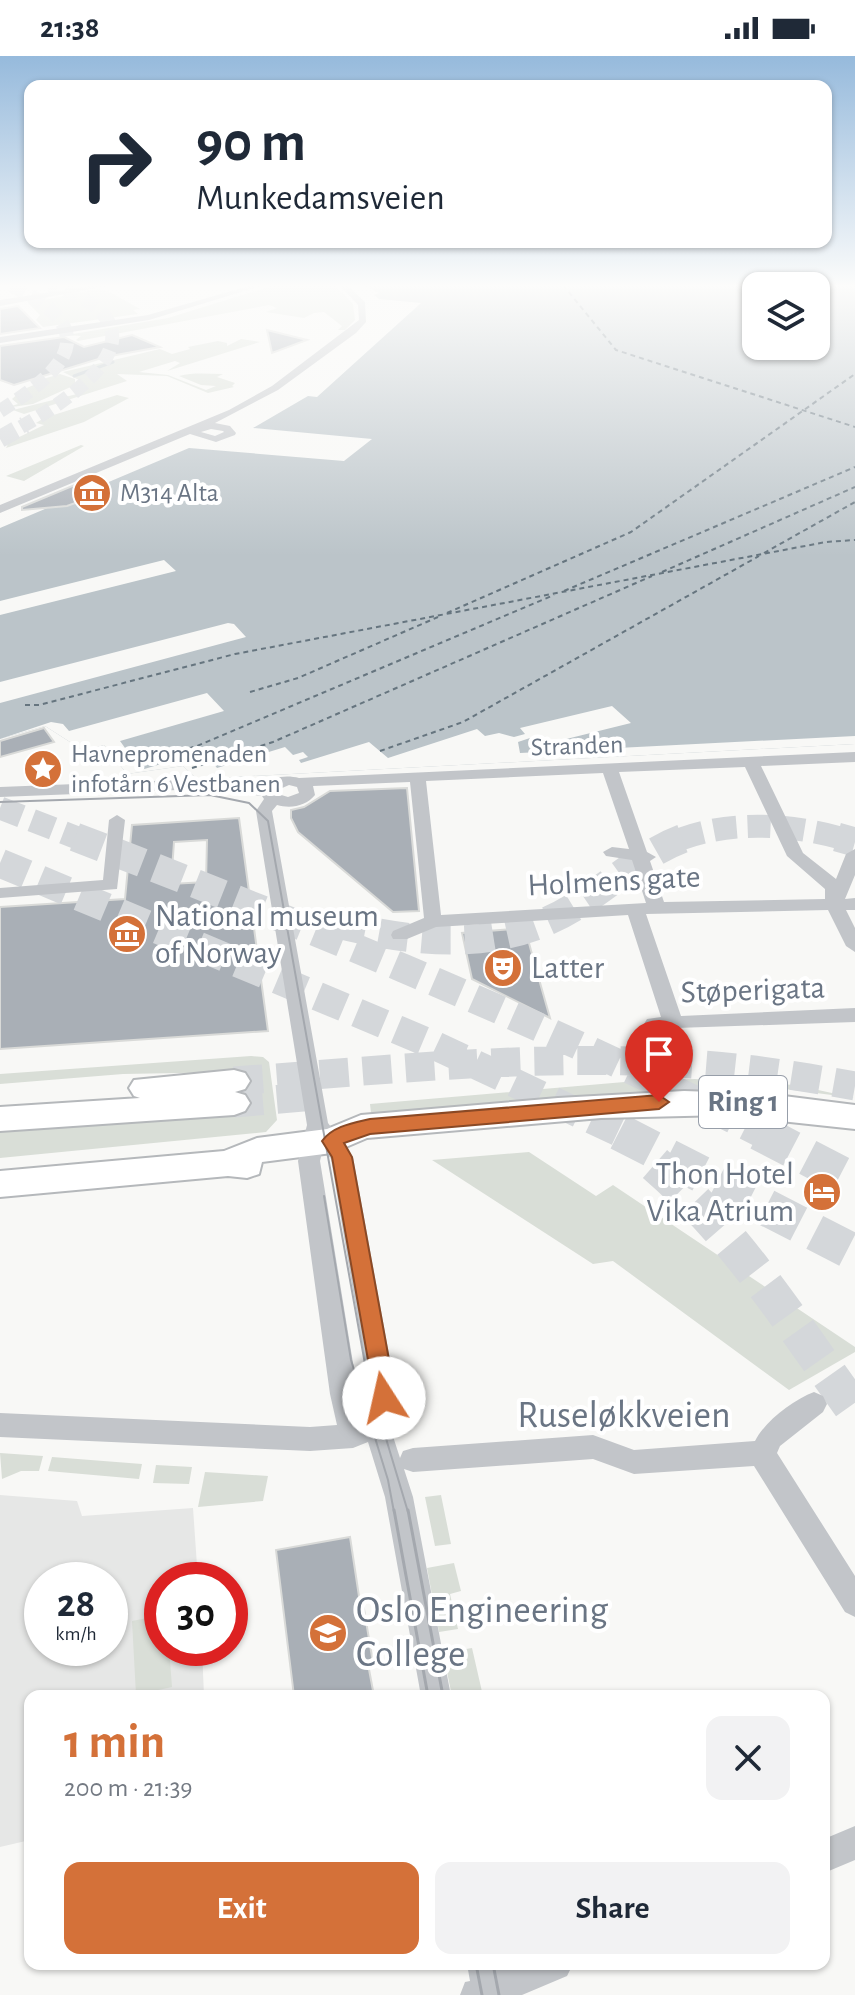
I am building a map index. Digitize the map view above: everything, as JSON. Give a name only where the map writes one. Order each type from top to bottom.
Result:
[{"type":"highway","points":[[0,1099],[115,1100],[234,1092]]},
{"type":"highway","points":[[0,1119],[115,1100]]},
{"type":"highway","name":"Ring 1","points":[[0,1184],[228,1163],[257,1167],[318,1142],[370,1126],[689,1100],[782,1106],[855,1117]]},
{"type":"street","points":[[0,509],[233,412],[292,375]]},
{"type":"street","points":[[217,426],[233,412]]},
{"type":"street","name":"Stranden","points":[[271,796],[291,802],[303,798],[309,792],[301,782],[855,757]]},
{"type":"street","points":[[751,762],[796,856],[834,887],[834,904],[855,946]]},
{"type":"street","points":[[610,769],[643,857],[657,908]]},
{"type":"street","points":[[417,775],[433,921]]},
{"type":"street","points":[[0,792],[203,784],[271,796],[264,811],[318,1142],[343,1394],[399,1497],[435,1690]]},
{"type":"street","points":[[0,893],[111,885],[117,820]]},
{"type":"street","points":[[612,852],[643,857]]},
{"type":"street","points":[[834,904],[855,854]]},
{"type":"street","name":"Holmens gate","points":[[400,935],[433,921],[657,908],[855,904]]},
{"type":"street","name":"Støperigata","points":[[635,910],[664,1024],[855,1015]]},
{"type":"street","points":[[0,1425],[310,1439],[365,1430],[381,1418],[384,1398],[342,1157],[318,1142]]},
{"type":"street","name":"Ruseløkkveien","points":[[413,1460],[593,1447],[634,1462],[763,1453],[771,1437],[814,1404]]},
{"type":"street","points":[[763,1453],[769,1469],[855,1602]]},
{"type":"street","points":[[830,1853],[855,1843]]},
{"type":"street","points":[[485,1986],[536,1970]]},
{"type":"shaded area","points":[[64,375],[75,379],[75,385],[33,404],[5,408],[18,404],[12,399],[36,384],[33,382]]},
{"type":"shaded area","points":[[70,375],[119,375],[127,381],[24,414],[13,410],[81,393],[79,380]]},
{"type":"shaded area","points":[[154,375],[169,375],[206,390],[216,386],[201,385],[179,376],[220,375],[217,377],[235,383],[234,387],[208,393],[167,376]]},
{"type":"shaded area","points":[[341,375],[855,375],[855,744],[197,779],[183,766],[127,774],[104,745],[84,751],[45,726],[0,739],[0,528],[189,448],[344,461],[372,439],[253,428],[308,396],[317,397]]},
{"type":"shaded area","points":[[117,395],[129,398],[84,422],[6,448],[9,442],[44,425],[36,423],[44,418]]},
{"type":"shaded area","points":[[84,446],[24,481],[6,476]]},
{"type":"shaded area","points":[[263,1057],[269,1062],[277,1120],[266,1132],[0,1158],[0,1129],[236,1110],[236,1072],[123,1074],[0,1084],[0,1074]]},
{"type":"shaded area","points":[[695,1079],[795,1085],[855,1098],[747,1084],[371,1113],[370,1104],[636,1081]]},
{"type":"shaded area","points":[[529,1152],[596,1196],[613,1185],[855,1347],[855,1352],[789,1390],[613,1261],[593,1264],[432,1160]]},
{"type":"shaded area","points":[[0,1453],[43,1456],[39,1471],[21,1471],[2,1479]]},
{"type":"shaded area","points":[[52,1457],[142,1464],[139,1479],[48,1471]]},
{"type":"shaded area","points":[[156,1465],[192,1467],[189,1484],[153,1483]]},
{"type":"shaded area","points":[[205,1472],[268,1476],[263,1501],[198,1507]]},
{"type":"shaded area","points":[[0,1495],[77,1501],[82,1516],[193,1508],[197,1562],[144,1562],[144,1666],[203,1666],[204,1690],[24,1690],[24,1841],[0,1847]]},
{"type":"shaded area","points":[[441,1495],[451,1544],[435,1546],[425,1497]]},
{"type":"shaded area","points":[[454,1563],[461,1591],[450,1594],[458,1629],[439,1632],[427,1568]]},
{"type":"shaded area","points":[[144,1619],[144,1666],[170,1666],[172,1687],[136,1690],[132,1621]]},
{"type":"shaded area","points":[[472,1648],[482,1690],[451,1690],[443,1653]]},
{"type":"pier","points":[[164,560],[176,571],[0,615],[0,601]]},
{"type":"pier","points":[[228,623],[234,624],[246,637],[0,703],[0,682]]},
{"type":"pier","points":[[207,693],[224,711],[120,741],[141,770],[201,752],[208,759],[218,757],[223,761],[214,764],[217,768],[285,747],[293,755],[303,752],[308,757],[299,760],[301,763],[369,742],[388,758],[477,729],[485,736],[499,733],[514,737],[525,734],[520,728],[612,706],[631,723],[538,746],[530,738],[518,742],[520,753],[855,736],[855,744],[197,779],[183,766],[127,774],[104,745],[84,751],[45,726],[0,739],[51,722],[63,724],[69,731]]},
{"type":"building","points":[[0,375],[45,375],[14,385],[0,380]]},
{"type":"building","points":[[77,484],[103,493],[67,506],[22,510],[22,507]]},
{"type":"building","points":[[44,728],[54,742],[0,757],[0,741]]},
{"type":"building","points":[[407,788],[419,911],[393,912],[298,832],[291,818],[291,810],[304,807],[330,791]]},
{"type":"building","name":"National museum of Norway","points":[[239,818],[268,1031],[0,1049],[0,907],[125,899],[132,825]],"holes":[[[207,840],[206,882],[171,884],[174,842]]]},
{"type":"building","name":"Latter","points":[[525,928],[550,1018],[472,979],[462,933]]},
{"type":"building","name":"Oslo Engineering College","points":[[350,1537],[373,1663],[368,1664],[373,1690],[293,1690],[276,1550]]},
{"type":"ferry route","points":[[695,375],[803,410]]},
{"type":"ferry route","points":[[803,410],[853,375]]},
{"type":"ferry route","points":[[447,613],[631,532],[803,410]]},
{"type":"ferry route","points":[[803,410],[855,427]]},
{"type":"ferry route","points":[[564,591],[855,467]]},
{"type":"ferry route","points":[[662,572],[855,487]]},
{"type":"ferry route","points":[[764,553],[855,502]]},
{"type":"ferry route","points":[[25,705],[39,705],[235,654],[826,542],[855,540]]},
{"type":"ferry route","points":[[380,751],[463,722],[759,556]]},
{"type":"ferry route","points":[[192,768],[273,742],[652,576]]},
{"type":"ferry route","points":[[137,764],[197,746],[554,595]]},
{"type":"ferry route","points":[[250,692],[298,678],[438,617]]},
{"type":"tunnel","points":[[0,411],[47,375]]},
{"type":"tunnel","points":[[21,427],[57,405],[92,375]]},
{"type":"tunnel","points":[[0,439],[25,425]]},
{"type":"tunnel","points":[[0,808],[80,839]]},
{"type":"tunnel","points":[[685,838],[721,829],[762,826],[804,830],[844,839]]},
{"type":"tunnel","points":[[75,837],[423,976],[613,1061]]},
{"type":"tunnel","points":[[837,837],[855,842]]},
{"type":"tunnel","points":[[337,924],[430,939],[461,940],[521,931],[579,904],[644,858],[685,838]]},
{"type":"tunnel","points":[[681,839],[685,838]]},
{"type":"tunnel","points":[[0,863],[474,1064]]},
{"type":"tunnel","points":[[474,1064],[613,1061]]},
{"type":"tunnel","points":[[613,1061],[723,1067],[855,1086]]},
{"type":"tunnel","points":[[613,1061],[759,1132]]},
{"type":"tunnel","points":[[234,1081],[474,1064]]},
{"type":"tunnel","points":[[474,1064],[622,1133]]},
{"type":"tunnel","points":[[234,1103],[316,1096]]},
{"type":"tunnel","points":[[759,1132],[763,1134]]},
{"type":"tunnel","points":[[759,1132],[855,1182]]},
{"type":"tunnel","points":[[622,1133],[855,1253]]},
{"type":"tunnel","points":[[655,1164],[685,1191],[738,1250],[855,1411]]},
{"type":"tram line","points":[[0,802],[210,795],[249,803],[268,821],[367,1375],[408,1512]]},
{"type":"tram line","points":[[324,1196],[351,1360],[388,1480],[394,1512]]},
{"type":"tram line","points":[[394,1510],[427,1690]]},
{"type":"tram line","points":[[408,1510],[442,1690]]},
{"type":"tram line","points":[[477,1970],[482,1995]]},
{"type":"tram line","points":[[494,1970],[499,1995]]},
{"type":"place","name":"M314 Alta","points":[[92,493]]},
{"type":"place","name":"Havnepromenaden infotårn 6 Vestbanen","points":[[43,769]]},
{"type":"place","name":"National museum of Norway","points":[[127,934]]},
{"type":"place","name":"Latter","points":[[503,968]]},
{"type":"place","name":"Thon Hotel Vika Atrium","points":[[822,1192]]},
{"type":"place","name":"Oslo Engineering College","points":[[328,1633]]},
{"type":"route","points":[[384,1398],[342,1157],[332,1141],[361,1127],[659,1102]]}]
